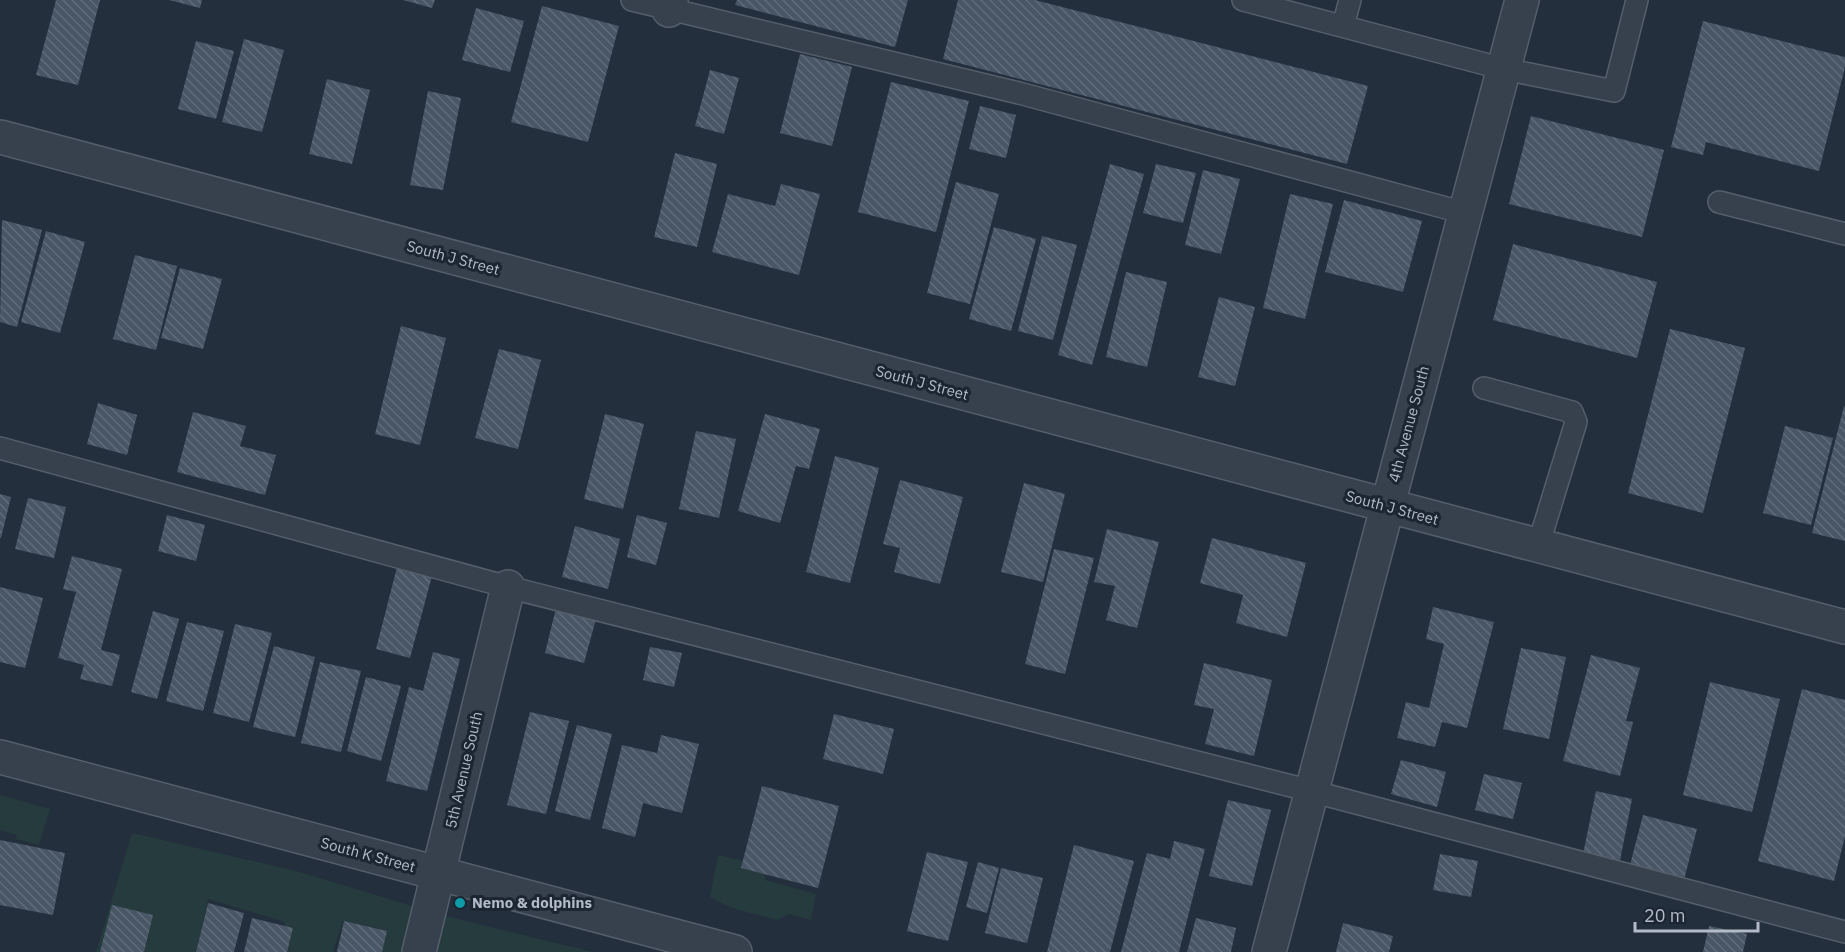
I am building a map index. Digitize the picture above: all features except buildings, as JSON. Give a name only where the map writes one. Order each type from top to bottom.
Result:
[{"type":"street","name":"4th Avenue South","points":[[1269,952],[1522,0]]},
{"type":"street","name":"South J Street","points":[[0,137],[1845,627]]},
{"type":"street","name":"5th Avenue South","points":[[419,952],[440,874],[508,587]]},
{"type":"street","name":"South K Street","points":[[0,757],[735,952]]},
{"type":"lane","points":[[632,0],[670,5],[998,88],[1465,213]]},
{"type":"lane","points":[[1243,0],[1504,69],[1614,91],[1637,0]]},
{"type":"lane","points":[[1343,26],[1350,0]]},
{"type":"lane","points":[[1719,202],[1845,234]]},
{"type":"lane","points":[[1484,388],[1572,412],[1575,416],[1576,422],[1538,546]]},
{"type":"lane","points":[[0,448],[508,587],[1311,791],[1845,932]]},
{"type":"green space","points":[[0,795],[50,809],[39,845],[16,839],[17,835],[0,830]]},
{"type":"green space","points":[[132,833],[300,872],[425,910],[419,952],[376,952],[382,929],[343,921],[333,952],[279,952],[285,922],[208,899],[196,952],[96,952]]},
{"type":"green space","points":[[718,855],[764,866],[765,880],[816,894],[811,920],[789,914],[777,920],[732,908],[710,897]]},
{"type":"green space","points":[[434,913],[593,952],[424,952]]},
{"type":"place","name":"Nemo & dolphins","points":[[460,903]]}]
